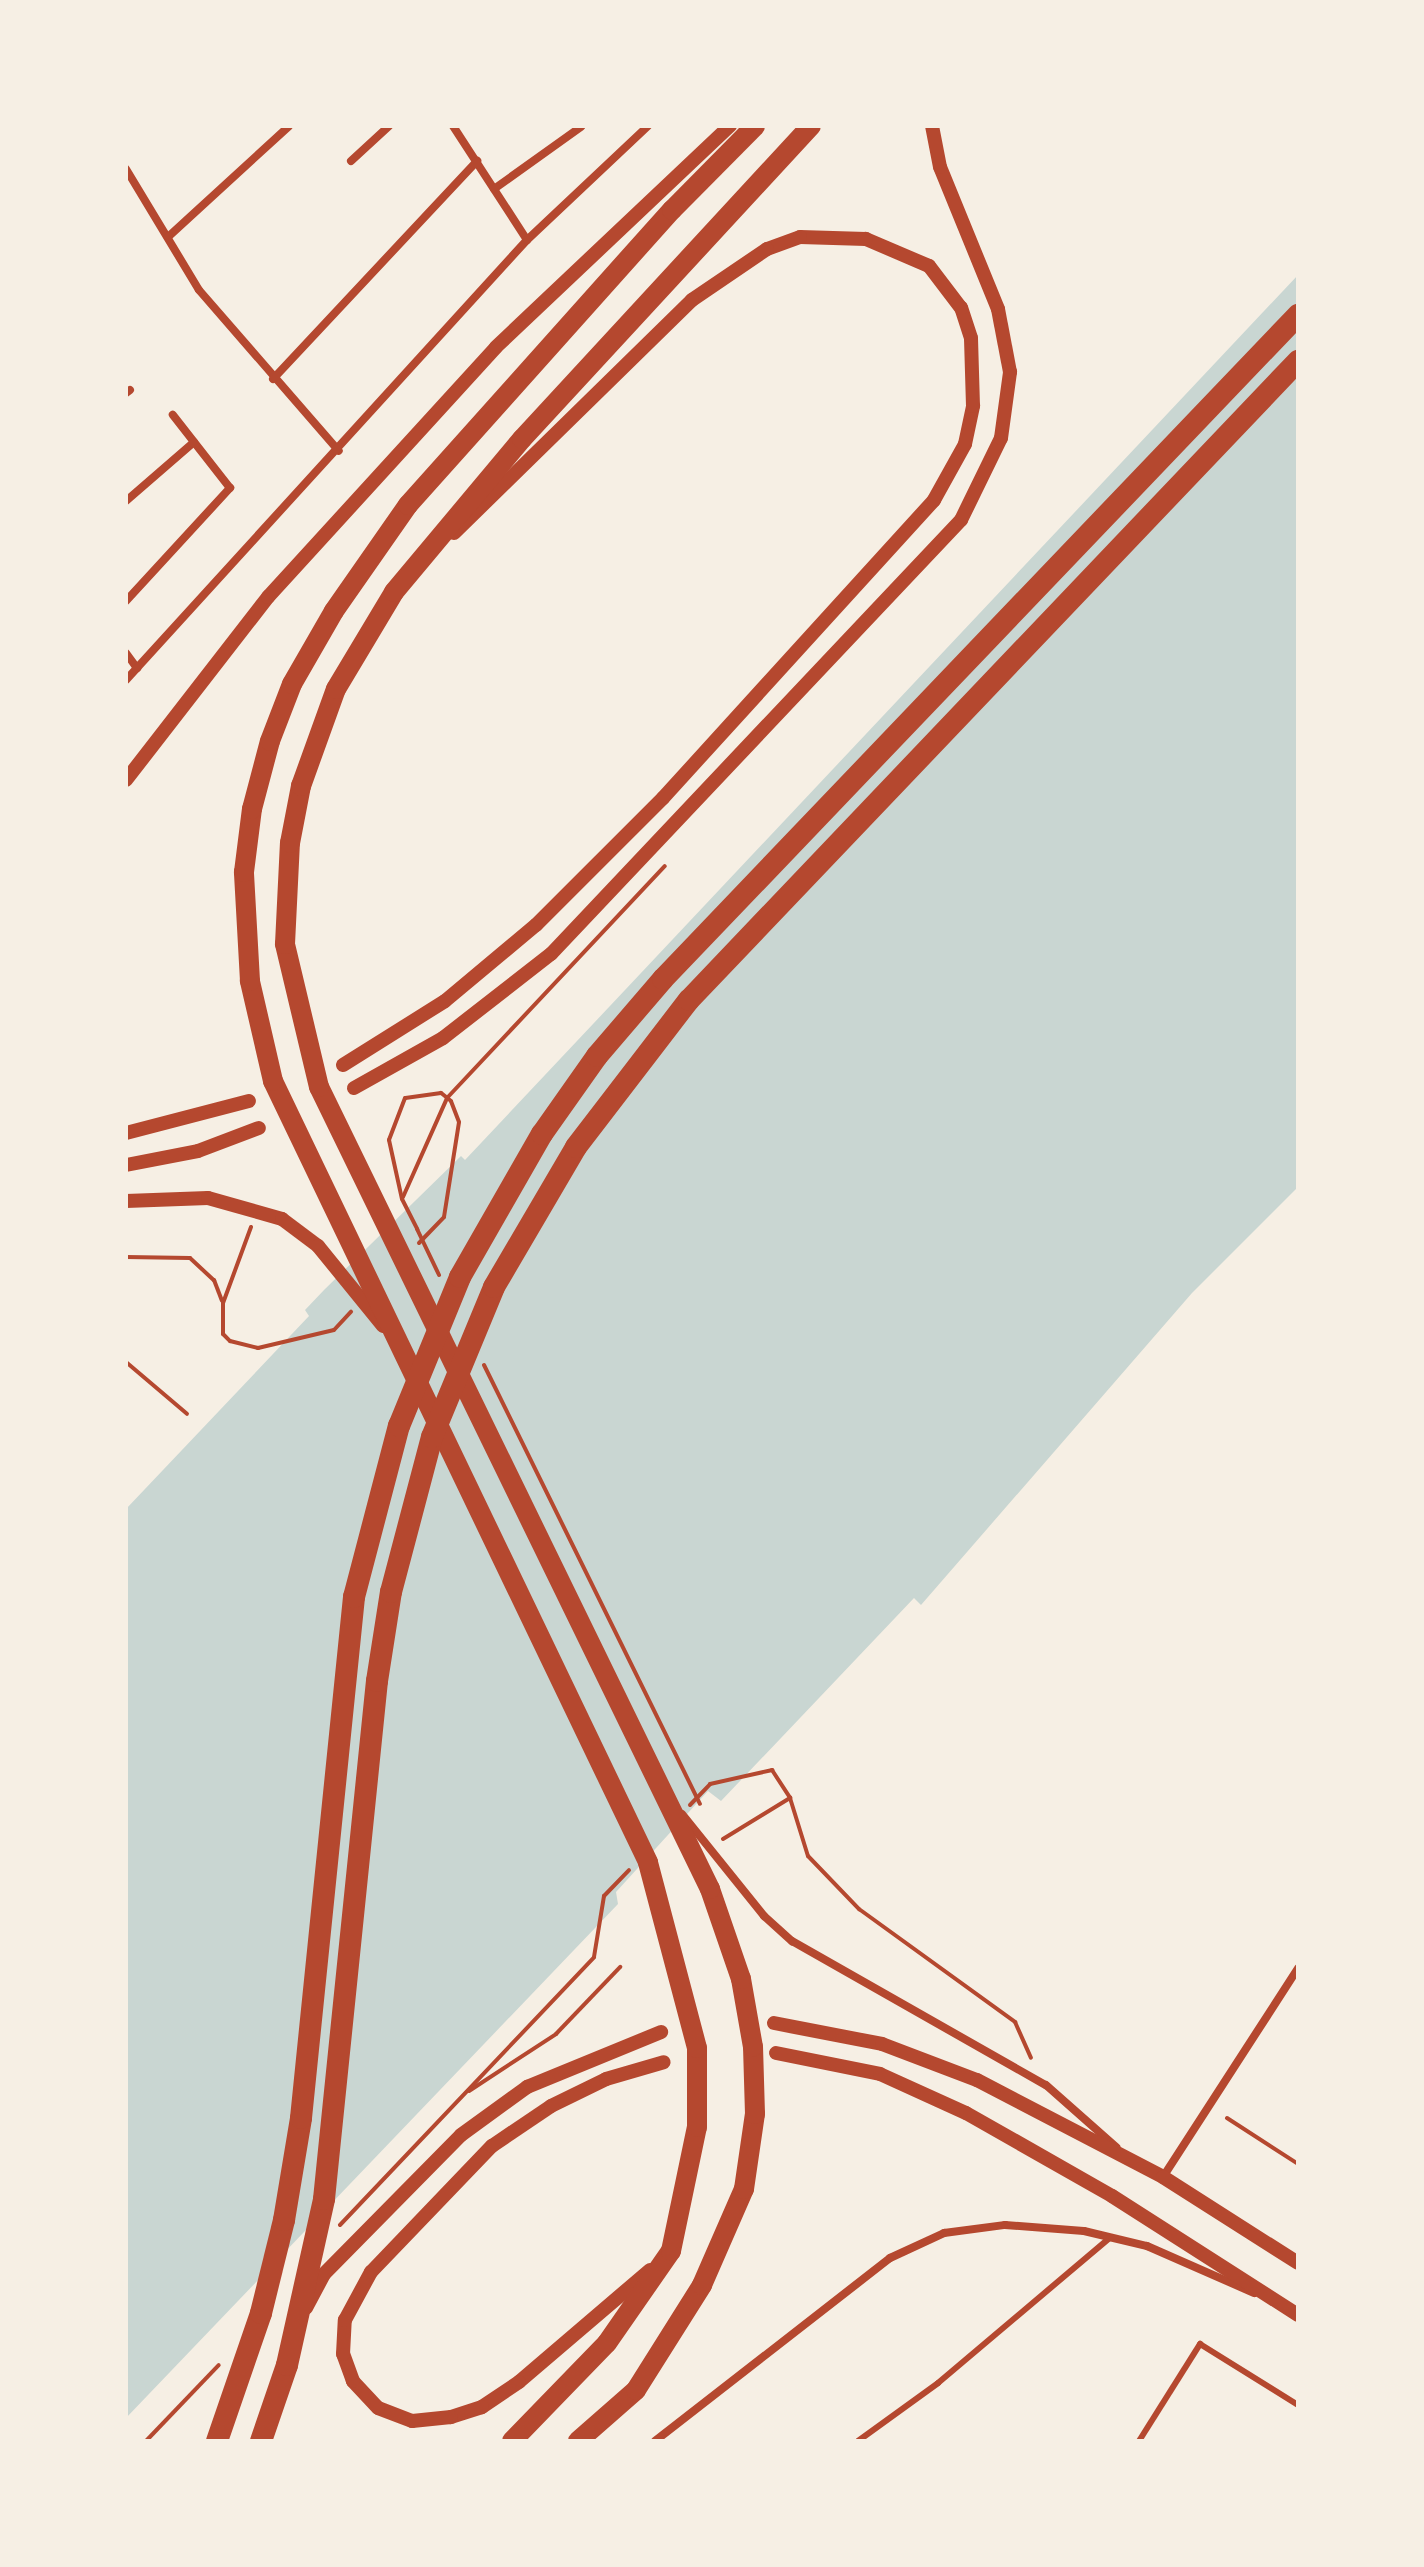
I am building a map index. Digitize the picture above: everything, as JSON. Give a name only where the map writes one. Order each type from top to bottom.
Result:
[{"type":"highway","points":[[217,2441],[261,2313],[284,2220],[301,2118],[354,1597],[399,1426],[460,1277],[542,1134],[663,979],[1298,315]]},
{"type":"highway","points":[[261,2441],[290,2351],[324,2199],[376,1695],[391,1592],[432,1437],[494,1287],[576,1147],[689,1000],[1298,361]]},
{"type":"highway","points":[[205,2441],[261,2313]]},
{"type":"main road","points":[[512,2441],[607,2343],[671,2251],[697,2127],[697,2048],[648,1862],[395,1343],[362,1288],[273,1081],[250,981],[244,872],[252,809],[270,741],[292,684],[334,611],[408,505],[672,210],[755,126]]},
{"type":"main road","points":[[578,2441],[636,2390],[702,2285],[744,2189],[755,2114],[753,2047],[741,1979],[684,1825],[661,1786],[319,1087],[285,944],[290,843],[301,786],[336,689],[394,592],[522,439],[811,126]]},
{"type":"street","points":[[168,237],[289,126]]},
{"type":"street","points":[[351,161],[389,126]]},
{"type":"street","points":[[453,126],[527,240]]},
{"type":"street","points":[[126,680],[339,451],[527,240],[648,126]]},
{"type":"street","points":[[126,780],[268,597],[486,358],[730,126]]},
{"type":"street","points":[[354,1088],[443,1038],[551,954],[961,520],[1001,438],[1010,372],[998,309],[940,167],[932,126]]},
{"type":"street","points":[[494,189],[581,127]]},
{"type":"street","points":[[273,379],[477,161]]},
{"type":"street","points":[[126,169],[199,290],[273,379],[339,451]]},
{"type":"street","points":[[343,1065],[445,1001],[536,925],[663,798],[934,500],[965,444],[973,406],[971,338],[961,308],[929,266],[866,239],[800,237],[767,249],[692,300],[394,592]]},
{"type":"street","points":[[126,601],[230,488],[173,415]]},
{"type":"street","points":[[126,501],[194,442]]},
{"type":"street","points":[[126,653],[137,668]]},
{"type":"street","points":[[126,1133],[249,1101]]},
{"type":"street","points":[[126,1165],[198,1151],[259,1128]]},
{"type":"street","points":[[126,1201],[208,1198],[251,1206],[282,1219],[318,1246],[362,1288]]},
{"type":"street","points":[[684,1825],[764,1916],[792,1941],[1046,2085],[1134,2164]]},
{"type":"street","points":[[1163,2177],[1298,1968]]},
{"type":"street","points":[[774,2023],[882,2044],[977,2080],[1163,2177],[1298,2263]]},
{"type":"street","points":[[250,2441],[283,2349],[324,2274],[394,2201],[461,2135],[527,2087],[661,2032]]},
{"type":"street","points":[[776,2053],[880,2074],[966,2113],[1185,2243],[1293,2312]]},
{"type":"street","points":[[664,2062],[578,2092],[492,2146],[371,2272],[345,2320],[343,2354],[353,2381],[378,2408],[412,2421],[482,2407],[582,2331],[671,2251]]},
{"type":"street","points":[[655,2441],[890,2258],[944,2233],[1005,2225],[1111,2237],[1147,2246],[1293,2312]]},
{"type":"lane","points":[[858,2441],[938,2383],[1111,2237]]},
{"type":"lane","points":[[1139,2441],[1200,2344],[1298,2405]]},
{"type":"path","points":[[402,1199],[449,1099],[665,866]]},
{"type":"path","points":[[444,1285],[402,1199],[390,1161],[392,1125],[405,1098],[420,1093],[449,1099]]},
{"type":"path","points":[[251,1227],[223,1303],[223,1334],[244,1347],[258,1348]]},
{"type":"path","points":[[126,1257],[190,1258],[214,1280],[223,1303]]},
{"type":"path","points":[[479,1355],[700,1804]]},
{"type":"path","points":[[126,1362],[187,1414]]},
{"type":"path","points":[[772,1770],[790,1798],[808,1856],[859,1909],[1015,2022],[1031,2058]]},
{"type":"path","points":[[723,1839],[790,1798]]},
{"type":"path","points":[[331,2235],[594,1957]]},
{"type":"path","points":[[464,2095],[523,2061],[556,2034],[620,1967]]},
{"type":"path","points":[[1227,2118],[1298,2164]]},
{"type":"path","points":[[146,2441],[224,2358]]},
{"type":"shaded area","points":[[1298,275],[1298,1187],[1192,1293],[921,1605],[914,1598],[721,1801],[708,1791],[616,1892],[618,1904],[126,2418],[126,1509],[309,1316],[305,1310],[461,1156],[465,1160]]}]
